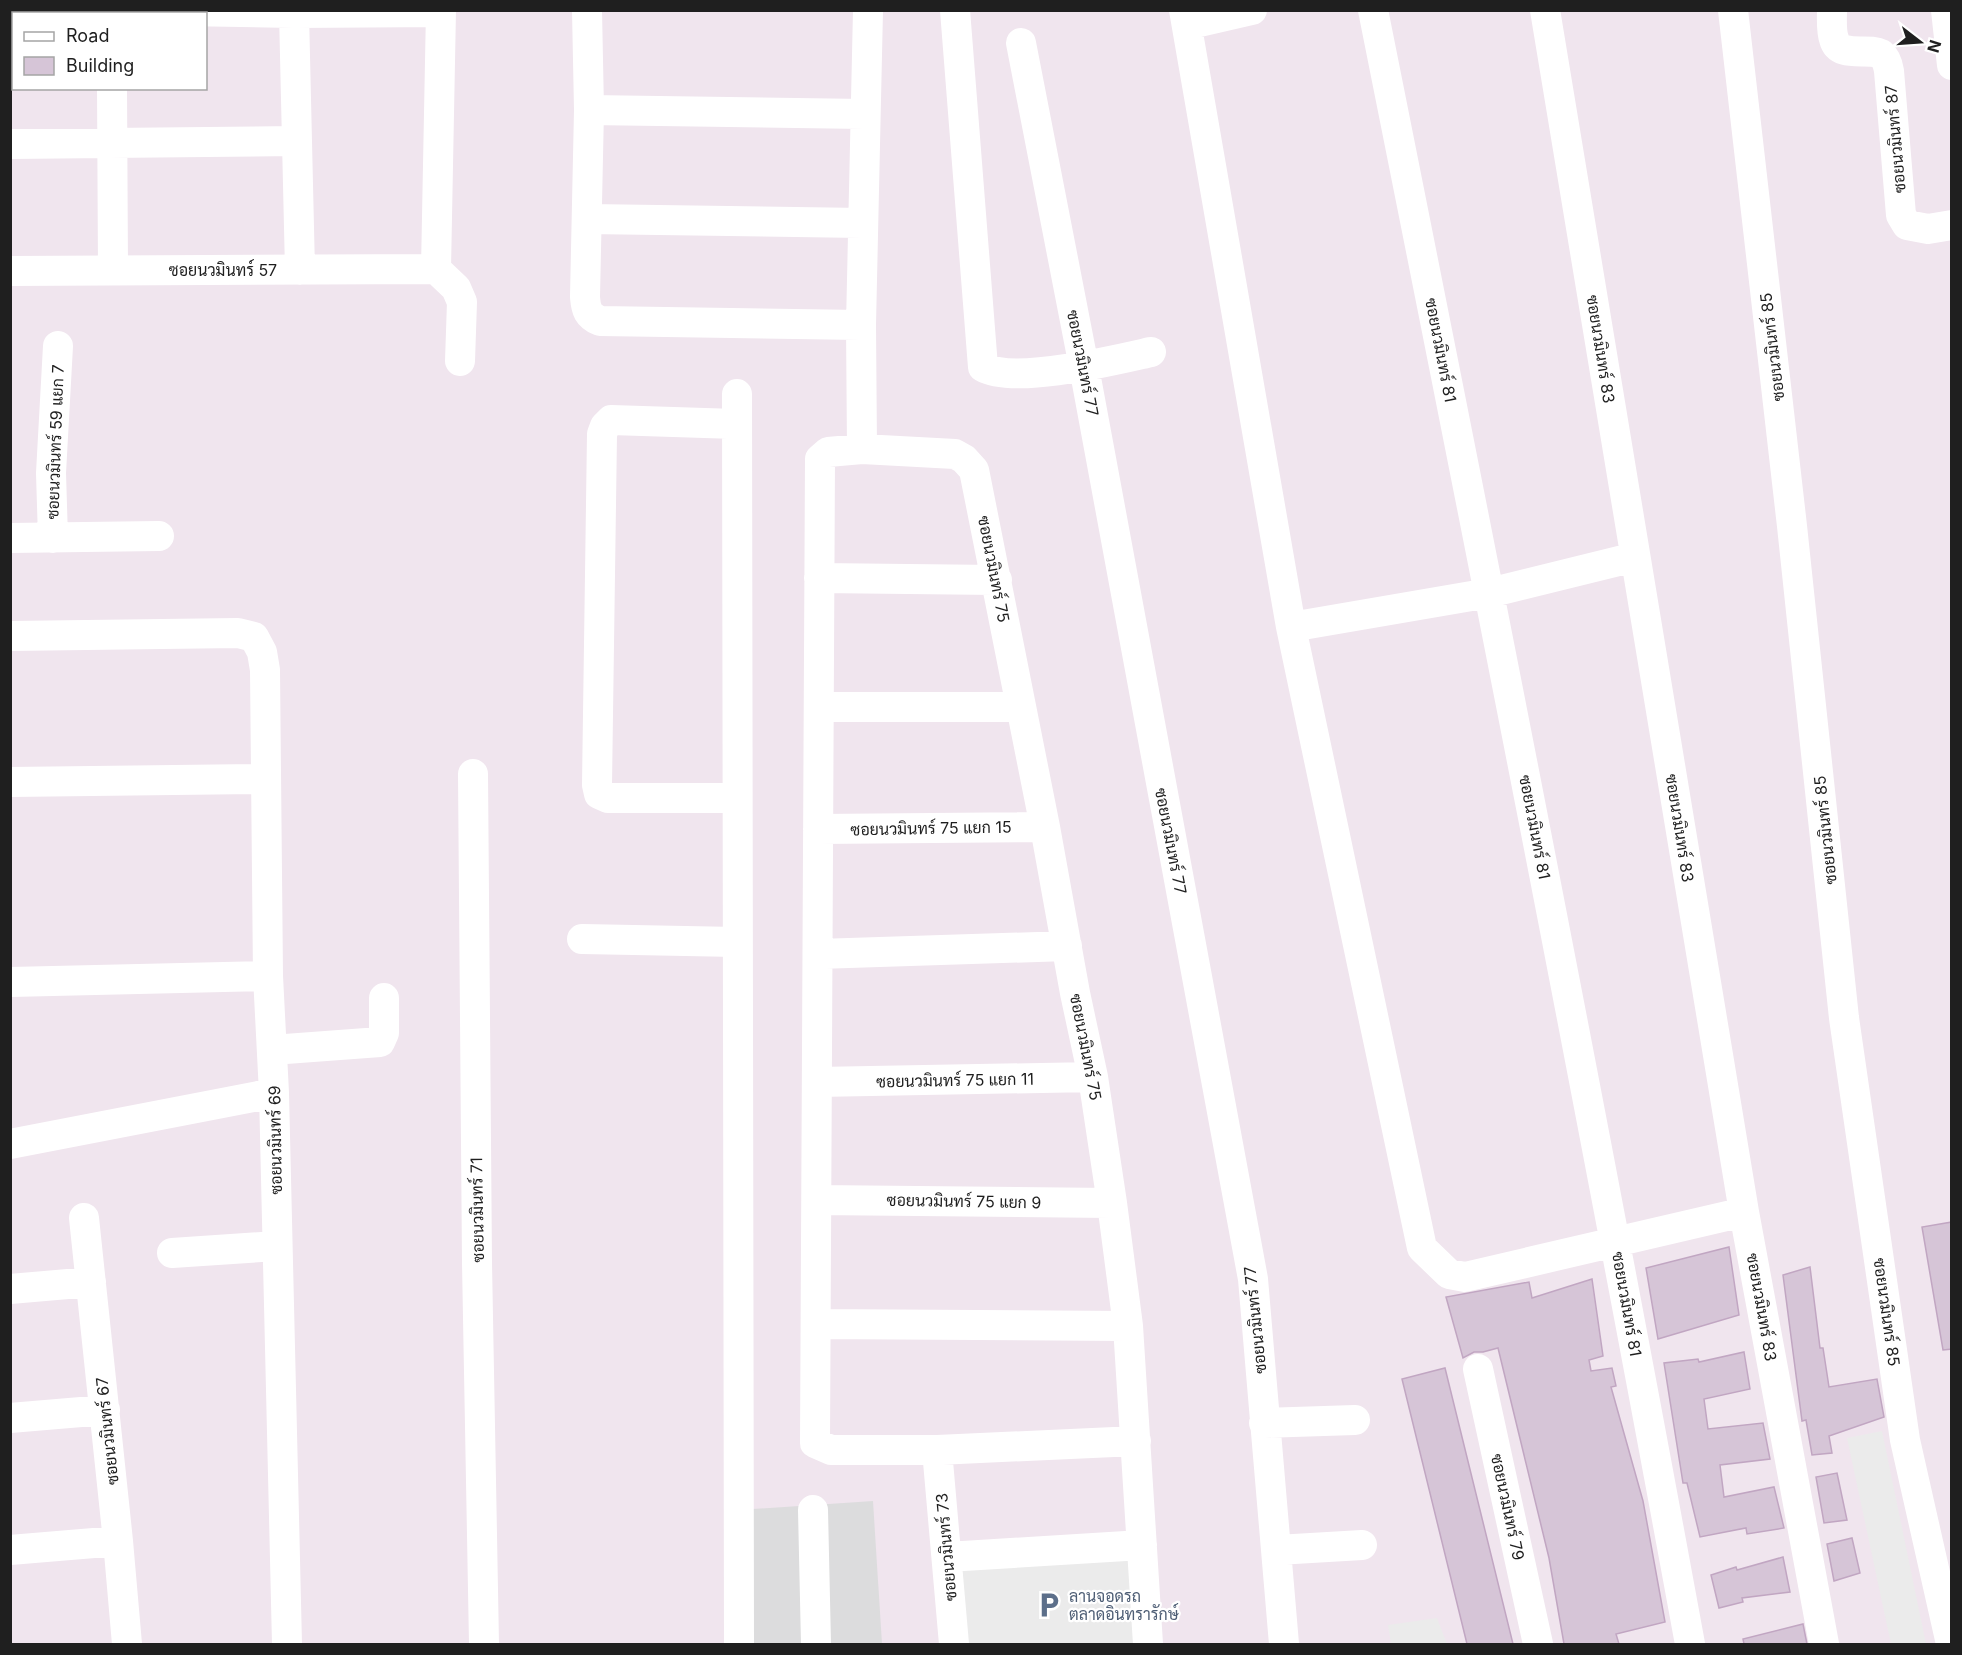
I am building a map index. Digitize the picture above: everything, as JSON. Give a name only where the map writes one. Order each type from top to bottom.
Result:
[{"type":"street","points":[[74,10],[100,10]]},
{"type":"street","points":[[122,10],[294,13],[441,11],[436,269],[456,288],[462,302],[460,360]]},
{"type":"street","points":[[587,10],[589,110],[585,297],[586,309],[591,317],[600,321],[861,325]]},
{"type":"street","points":[[868,10],[861,325],[862,449],[828,452],[820,459],[815,1443],[831,1450],[937,1450],[1136,1441]]},
{"type":"street","points":[[955,10],[983,367],[997,372],[1011,373],[1084,367],[1151,352]]},
{"type":"street","points":[[1252,10],[1185,18],[1291,627],[1422,1248],[1449,1274],[1465,1277],[1744,1212]]},
{"type":"street","name":"ซอยนวมินทร์ 81","points":[[1373,10],[1490,593],[1616,1241],[1690,1644]]},
{"type":"street","name":"ซอยนวมินทร์ 83","points":[[1545,10],[1744,1212],[1824,1644]]},
{"type":"street","name":"ซอยนวมินทร์ 85","points":[[1733,10],[1845,1018],[1905,1440],[1951,1644]]},
{"type":"street","name":"ซอยนวมินทร์ 87","points":[[1832,10],[1834,40],[1838,45],[1843,49],[1880,53],[1886,60],[1889,71],[1901,215],[1907,225],[1928,229],[1952,225]]},
{"type":"street","points":[[1946,10],[1952,64]]},
{"type":"street","points":[[294,13],[300,270]]},
{"type":"street","name":"ซอยนวมินทร์ 77","points":[[1021,43],[1084,367],[1252,1279],[1284,1644]]},
{"type":"street","points":[[112,90],[113,270]]},
{"type":"street","points":[[589,110],[865,114]]},
{"type":"street","points":[[10,144],[296,141]]},
{"type":"street","points":[[588,219],[863,223]]},
{"type":"street","name":"ซอยนวมินทร์ 57","points":[[10,271],[436,269]]},
{"type":"street","name":"ซอยนวมินทร์ 59 แยก 7","points":[[53,538],[51,473],[58,346]]},
{"type":"street","points":[[737,394],[739,1644]]},
{"type":"street","points":[[736,424],[611,420],[604,426],[602,434],[597,785],[599,794],[608,798],[737,798]]},
{"type":"street","name":"ซอยนวมินทร์ 75","points":[[862,449],[955,454],[964,459],[974,470],[1093,1077],[1112,1203],[1128,1326],[1148,1644]]},
{"type":"street","points":[[10,538],[159,536]]},
{"type":"street","points":[[1291,627],[1490,593],[1635,557]]},
{"type":"street","points":[[819,578],[997,579]]},
{"type":"street","name":"ซอยนวมินทร์ 69","points":[[10,636],[238,633],[254,637],[262,652],[265,670],[268,976],[274,1093],[287,1644]]},
{"type":"street","points":[[819,707],[1021,707]]},
{"type":"street","name":"ซอยนวมินทร์ 71","points":[[473,774],[477,1263],[484,1644]]},
{"type":"street","points":[[10,782],[266,779]]},
{"type":"street","name":"ซอยนวมินทร์ 75 แยก 15","points":[[818,829],[1045,827]]},
{"type":"street","points":[[582,939],[737,942]]},
{"type":"street","points":[[818,954],[1066,946]]},
{"type":"street","points":[[10,982],[268,976]]},
{"type":"street","points":[[272,1050],[380,1042],[384,1033],[384,998]]},
{"type":"street","name":"ซอยนวมินทร์ 75 แยก 11","points":[[817,1082],[1093,1077]]},
{"type":"street","points":[[10,1144],[274,1093]]},
{"type":"street","name":"ซอยนวมินทร์ 75 แยก 9","points":[[817,1200],[1112,1203]]},
{"type":"street","name":"ซอยนวมินทร์ 67","points":[[84,1218],[127,1644]]},
{"type":"street","points":[[172,1253],[277,1246]]},
{"type":"street","points":[[10,1289],[91,1282]]},
{"type":"street","points":[[816,1324],[1128,1326]]},
{"type":"street","name":"ซอยนวมินทร์ 79","points":[[1478,1369],[1538,1644]]},
{"type":"street","points":[[10,1418],[105,1410]]},
{"type":"street","points":[[1264,1423],[1355,1420]]},
{"type":"street","name":"ซอยนวมินทร์ 73","points":[[937,1450],[954,1644]]},
{"type":"street","points":[[813,1510],[816,1644]]},
{"type":"street","points":[[10,1550],[118,1541]]},
{"type":"street","points":[[946,1557],[1142,1545]]},
{"type":"street","points":[[1277,1550],[1362,1545]]},
{"type":"shaded area","points":[[1882,1431],[1926,1644],[1891,1644],[1847,1438]]},
{"type":"shaded area","points":[[873,1501],[882,1644],[739,1644],[738,1510]]},
{"type":"shaded area","name":"ลานจอดรถ ตลาดอินทรารักษ์","points":[[1135,1553],[1136,1644],[965,1644],[960,1566]]},
{"type":"shaded area","points":[[1437,1618],[1447,1644],[1391,1644],[1388,1625]]},
{"type":"building","points":[[1952,1222],[1952,1349],[1943,1350],[1922,1227]]},
{"type":"building","points":[[1729,1247],[1739,1315],[1658,1339],[1646,1268]]},
{"type":"building","points":[[1810,1267],[1820,1348],[1823,1348],[1829,1387],[1877,1379],[1884,1417],[1829,1436],[1832,1453],[1812,1455],[1806,1420],[1802,1421],[1783,1275]]},
{"type":"building","points":[[1592,1279],[1603,1356],[1589,1360],[1591,1371],[1612,1368],[1616,1386],[1611,1387],[1643,1501],[1665,1622],[1616,1634],[1619,1644],[1564,1644],[1549,1558],[1498,1348],[1474,1352],[1463,1358],[1446,1297],[1529,1282],[1532,1298]]},
{"type":"building","points":[[1744,1352],[1750,1389],[1704,1399],[1708,1429],[1763,1423],[1770,1459],[1720,1465],[1724,1497],[1774,1487],[1784,1528],[1747,1534],[1746,1528],[1700,1537],[1687,1483],[1683,1483],[1664,1363],[1698,1359],[1699,1362]]},
{"type":"building","points":[[1445,1368],[1513,1644],[1467,1644],[1402,1379]]},
{"type":"building","points":[[1837,1473],[1847,1520],[1824,1523],[1816,1477]]},
{"type":"building","points":[[1852,1538],[1860,1573],[1834,1581],[1827,1544]]},
{"type":"building","points":[[1783,1557],[1790,1592],[1742,1598],[1743,1602],[1719,1608],[1711,1575]]},
{"type":"building","points":[[1803,1624],[1807,1644],[1744,1644],[1743,1639]]},
{"type":"place","name":"ลานจอดรถ ตลาดอินทรารักษ์","points":[[1049,1605]]}]
